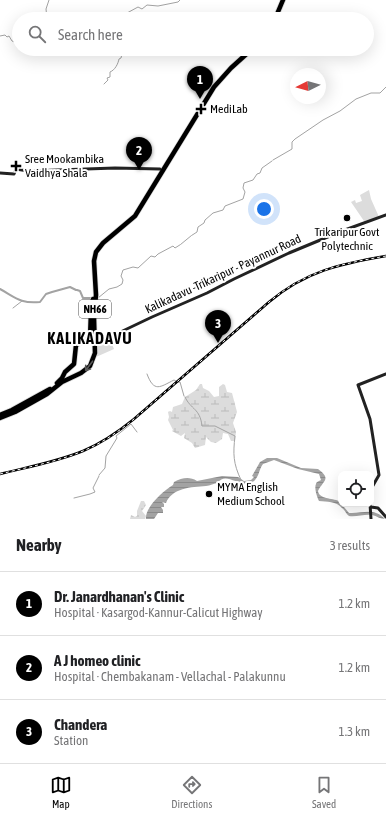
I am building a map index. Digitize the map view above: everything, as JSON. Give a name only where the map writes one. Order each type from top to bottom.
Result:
[{"type":"highway","points":[[279,12],[283,0]]},
{"type":"highway","name":"NH66","points":[[0,418],[16,412],[47,394],[62,382],[86,370],[90,366],[94,358],[91,311],[94,293],[91,266],[93,253],[102,241],[133,216],[219,78],[243,56]]},
{"type":"highway","name":"NH66","points":[[208,95],[216,83],[244,56]]},
{"type":"highway","points":[[0,415],[12,410],[55,385],[62,378],[65,372],[74,364],[76,345],[92,338]]},
{"type":"main road","points":[[0,173],[14,174],[15,169],[28,171],[115,168],[162,170]]},
{"type":"main road","name":"Kalikadavu -Trikaripur - Payannur Road","points":[[92,338],[110,337],[207,293],[290,252],[386,215]]},
{"type":"main road","points":[[374,484],[379,475],[370,419],[358,385],[386,374]]},
{"type":"main road","points":[[374,506],[378,508],[386,517]]},
{"type":"main road","points":[[371,507],[372,519]]},
{"type":"green space","points":[[369,190],[371,199],[379,217],[364,221],[351,202],[355,200],[356,203],[362,201],[360,195]]},
{"type":"green space","points":[[109,338],[114,349],[96,357],[96,342],[100,339]]},
{"type":"green space","points":[[200,384],[202,384],[203,388],[209,391],[214,397],[219,396],[219,387],[223,384],[225,385],[227,392],[232,393],[237,412],[233,423],[236,432],[235,441],[231,441],[228,434],[223,433],[222,439],[216,443],[211,442],[206,437],[205,445],[195,448],[192,443],[184,438],[185,433],[181,436],[172,431],[173,430],[168,420],[168,412],[172,412],[173,407],[182,404],[185,397],[196,390]]},
{"type":"green space","points":[[141,501],[144,501],[146,505],[142,511],[146,516],[145,519],[130,519],[131,515],[135,517],[137,516],[137,511]]},
{"type":"shaded area","points":[[267,458],[277,458],[301,468],[318,469],[325,475],[325,480],[318,491],[319,494],[326,498],[338,501],[338,505],[331,502],[319,501],[315,486],[316,483],[321,480],[319,474],[298,469],[274,460],[263,464],[256,479],[249,483],[244,484],[230,479],[225,479],[209,486],[188,488],[177,491],[166,503],[162,502],[164,504],[164,507],[161,507],[163,513],[158,513],[154,519],[146,519],[146,514],[151,505],[164,491],[173,485],[174,482],[180,479],[191,478],[197,481],[222,476],[238,477],[244,481],[251,480],[254,477],[252,476],[260,462]]},
{"type":"shaded area","points":[[341,507],[344,507],[349,513],[372,512],[381,515],[385,519],[372,515],[349,516]]},
{"type":"waterway","points":[[46,12],[49,0]]},
{"type":"waterway","points":[[129,12],[138,7],[142,9],[147,5],[158,6],[178,2],[180,0]]},
{"type":"waterway","points":[[0,36],[9,36],[12,41]]},
{"type":"waterway","points":[[104,84],[108,80],[107,78],[110,77],[110,72],[116,67],[122,56]]},
{"type":"waterway","points":[[273,160],[292,149],[292,142],[295,139],[323,120],[340,111],[356,99],[371,93],[380,93],[386,87]]},
{"type":"waterway","points":[[98,298],[109,289],[122,284],[123,280],[121,276],[123,270],[133,267],[138,268],[151,256],[155,257],[173,246],[175,248],[197,232],[198,227],[213,213],[223,210],[225,206],[243,199],[245,192],[243,188],[244,183],[253,180],[257,174],[260,173],[262,168],[272,161]]},
{"type":"waterway","points":[[0,289],[18,299],[27,302],[40,302],[46,294],[70,287],[76,290]]},
{"type":"waterway","points":[[77,290],[80,291],[83,298],[94,298]]},
{"type":"waterway","points":[[13,308],[22,301]]},
{"type":"waterway","points":[[147,374],[152,384],[158,387],[174,380],[176,381]]},
{"type":"waterway","points":[[178,382],[180,382],[184,396]]},
{"type":"waterway","points":[[185,397],[197,412],[202,426],[215,426],[235,436],[234,458],[241,480]]},
{"type":"waterway","points":[[99,475],[105,468],[106,456],[117,438],[116,436],[131,424],[137,432]]},
{"type":"waterway","points":[[74,498],[95,492],[93,488],[99,476]]},
{"type":"railway","points":[[0,474],[63,458],[83,451],[103,441],[134,419],[283,291],[324,270],[386,256]]},
{"type":"place","name":"Dr. Janardhanan's Clinic","points":[[200,99]]},
{"type":"place","name":"MediLab","points":[[201,109]]},
{"type":"place","name":"Sree Mookambika Vaidhya Shala","points":[[16,166]]},
{"type":"place","name":"A J homeo clinic","points":[[139,170]]},
{"type":"place","name":"Trikaripur Govt Polytechnic","points":[[347,218]]},
{"type":"place","name":"Chandera","points":[[218,343]]},
{"type":"place","name":"MYMA English Medium School","points":[[209,494]]},
{"type":"district","name":"KALIKADAVU","points":[[90,338]]}]
